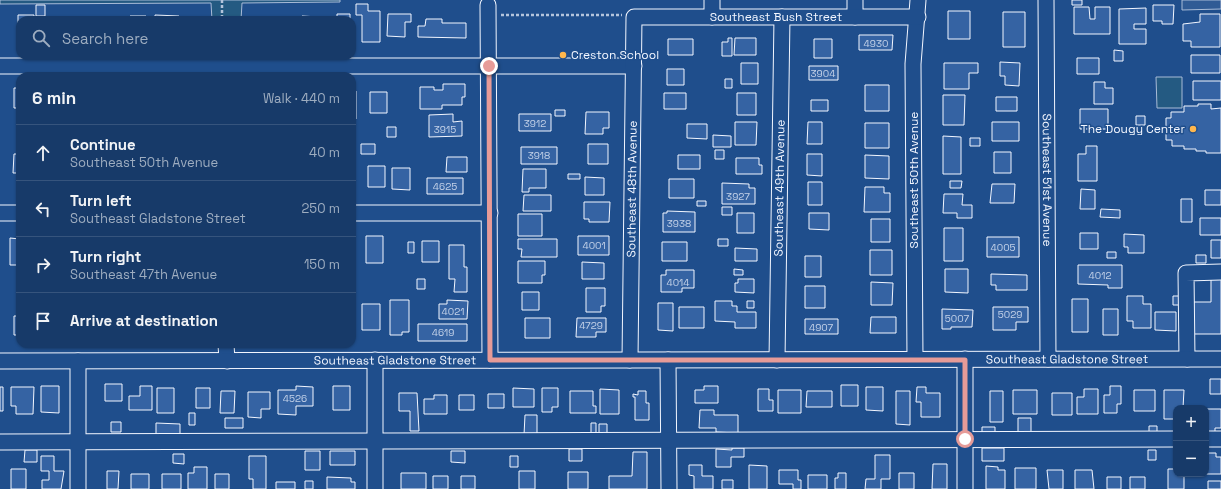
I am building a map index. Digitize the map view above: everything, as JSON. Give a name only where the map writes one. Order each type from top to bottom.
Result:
[{"type":"street","points":[[712,0],[712,17]]},
{"type":"street","points":[[855,0],[855,17]]},
{"type":"street","name":"Southeast 50th Avenue","points":[[915,360],[913,64],[918,17],[918,0]]},
{"type":"street","name":"Southeast 51st Avenue","points":[[1046,0],[1048,359]]},
{"type":"street","points":[[488,10],[490,360]]},
{"type":"street","name":"Southeast Bush Street","points":[[634,17],[918,17]]},
{"type":"street","name":"Southeast 48th Avenue","points":[[630,360],[634,17]]},
{"type":"street","name":"Southeast 49th Avenue","points":[[777,360],[782,17]]},
{"type":"street","points":[[0,66],[222,71],[489,66],[634,66]]},
{"type":"street","points":[[0,213],[16,213]]},
{"type":"street","points":[[356,213],[490,213]]},
{"type":"street","points":[[1187,359],[1186,273],[1221,272]]},
{"type":"street","points":[[226,348],[227,360]]},
{"type":"street","name":"Southeast Gladstone Street","points":[[0,361],[1221,359]]},
{"type":"street","points":[[375,360],[375,489]]},
{"type":"street","points":[[668,360],[669,489]]},
{"type":"street","points":[[965,360],[965,489]]},
{"type":"street","points":[[78,361],[78,489]]},
{"type":"street","points":[[0,442],[1173,439]]},
{"type":"street","points":[[1209,439],[1221,439]]},
{"type":"path","points":[[222,0],[222,16]]},
{"type":"path","points":[[488,10],[622,14],[634,17]]},
{"type":"shaded area","points":[[0,0],[340,0],[340,2],[242,3],[241,16],[212,16],[211,3],[0,4]]},
{"type":"shaded area","points":[[1182,0],[1221,0],[1221,9],[1182,10]]},
{"type":"shaded area","points":[[1156,77],[1182,77],[1182,108],[1157,108]]},
{"type":"building","points":[[1072,0],[1082,0],[1082,5],[1072,5]]},
{"type":"building","points":[[356,4],[368,4],[368,11],[380,11],[380,42],[362,42],[362,15],[356,15]]},
{"type":"building","points":[[36,5],[45,5],[45,16],[36,16]]},
{"type":"building","points":[[1153,5],[1174,5],[1173,24],[1162,24],[1162,21],[1153,21]]},
{"type":"building","points":[[1074,7],[1089,7],[1090,19],[1095,19],[1095,7],[1110,7],[1110,34],[1074,34]]},
{"type":"building","points":[[1146,8],[1146,24],[1134,24],[1134,29],[1146,29],[1146,44],[1119,44],[1119,9]]},
{"type":"building","points":[[948,11],[970,11],[970,39],[948,39]]},
{"type":"building","points":[[1003,12],[1025,12],[1025,47],[1003,47]]},
{"type":"building","points":[[337,14],[350,14],[350,16],[337,16]]},
{"type":"building","points":[[388,14],[411,14],[411,22],[405,22],[405,37],[387,36]]},
{"type":"building","points":[[1200,14],[1220,14],[1220,47],[1191,47],[1191,41],[1183,41],[1183,24],[1200,22]]},
{"type":"building","points":[[18,15],[34,15],[34,16]]},
{"type":"building","points":[[155,15],[179,16],[155,16]]},
{"type":"building","points":[[426,19],[442,19],[442,23],[466,23],[466,38],[418,37],[418,26],[425,26]]},
{"type":"building","points":[[859,35],[893,35],[892,50],[859,50]]},
{"type":"building","points":[[728,38],[732,38],[732,56],[722,56],[722,42],[728,42]]},
{"type":"building","points":[[735,38],[756,38],[756,55],[734,55]]},
{"type":"building","points":[[668,39],[693,39],[693,55],[668,55]]},
{"type":"building","points":[[814,39],[832,39],[832,58],[814,58]]},
{"type":"building","points":[[1114,50],[1123,51],[1123,61],[1114,61]]},
{"type":"building","points":[[1191,55],[1220,55],[1220,73],[1191,73]]},
{"type":"building","points":[[1077,58],[1099,58],[1099,74],[1077,74]]},
{"type":"building","points":[[1000,62],[1020,63],[1019,86],[1005,85],[1005,76],[1000,76]]},
{"type":"building","points":[[741,63],[758,63],[758,84],[741,84]]},
{"type":"building","points":[[944,63],[978,63],[978,73],[969,73],[969,89],[944,89]]},
{"type":"building","points":[[809,66],[838,66],[838,80],[809,80]]},
{"type":"building","points":[[667,69],[684,69],[684,85],[667,85]]},
{"type":"building","points":[[725,79],[732,79],[732,88],[725,88]]},
{"type":"building","points":[[1193,81],[1221,81],[1221,100],[1193,100]]},
{"type":"building","points":[[1094,82],[1105,82],[1105,88],[1113,88],[1113,104],[1094,104]]},
{"type":"building","points":[[443,84],[465,84],[465,97],[462,97],[462,105],[442,105],[442,109],[420,109],[420,87],[434,87],[434,90],[443,90]]},
{"type":"building","points":[[865,85],[889,85],[889,111],[865,111]]},
{"type":"building","points":[[14,88],[16,88],[16,108],[14,108]]},
{"type":"building","points":[[370,92],[387,92],[387,113],[370,113]]},
{"type":"building","points":[[664,93],[686,93],[686,109],[664,109]]},
{"type":"building","points":[[737,93],[756,93],[756,115],[737,115]]},
{"type":"building","points":[[943,95],[965,95],[964,125],[943,125]]},
{"type":"building","points":[[996,97],[1017,97],[1017,111],[996,111]]},
{"type":"building","points":[[811,100],[828,100],[828,111],[811,111]]},
{"type":"building","name":"The Dougy Center","points":[[1198,104],[1211,104],[1211,109],[1221,108],[1221,153],[1206,153],[1206,151],[1196,151],[1196,149],[1184,149],[1184,146],[1172,146],[1172,140],[1166,140],[1166,118],[1171,118],[1171,112],[1184,112],[1184,106],[1198,106]]},
{"type":"building","points":[[1080,109],[1108,109],[1108,129],[1080,129]]},
{"type":"building","points":[[555,110],[565,110],[565,116],[555,116]]},
{"type":"building","points":[[586,112],[609,112],[609,128],[603,128],[603,134],[585,134]]},
{"type":"building","points":[[453,114],[453,122],[462,121],[462,136],[429,137],[429,115]]},
{"type":"building","points":[[519,114],[551,114],[551,131],[519,131]]},
{"type":"building","points":[[1136,116],[1145,116],[1145,125],[1136,125]]},
{"type":"building","points":[[735,122],[757,122],[756,145],[735,145]]},
{"type":"building","points":[[808,122],[822,122],[822,144],[807,144]]},
{"type":"building","points":[[992,122],[1019,122],[1019,141],[992,141]]},
{"type":"building","points":[[865,123],[889,123],[889,148],[865,148]]},
{"type":"building","points":[[687,124],[707,124],[707,139],[687,138]]},
{"type":"building","points":[[387,127],[396,127],[396,137],[387,137]]},
{"type":"building","points":[[713,135],[731,136],[731,147],[713,147]]},
{"type":"building","points":[[943,136],[961,137],[961,174],[943,174]]},
{"type":"building","points":[[970,138],[980,138],[980,146],[970,146]]},
{"type":"building","points":[[361,144],[375,144],[375,154],[361,154]]},
{"type":"building","points":[[588,144],[608,144],[608,164],[588,164]]},
{"type":"building","points":[[1086,146],[1097,146],[1097,181],[1078,181],[1078,154],[1086,154]]},
{"type":"building","points":[[521,147],[557,147],[557,164],[521,164]]},
{"type":"building","points":[[715,150],[724,150],[724,159],[715,159]]},
{"type":"building","points":[[994,152],[1011,152],[1011,173],[994,173]]},
{"type":"building","points":[[14,154],[16,154],[16,173],[13,173]]},
{"type":"building","points":[[807,154],[822,154],[822,176],[807,175]]},
{"type":"building","points":[[678,155],[700,155],[700,169],[678,169]]},
{"type":"building","points":[[865,155],[889,156],[889,179],[865,178]]},
{"type":"building","points":[[447,157],[467,157],[467,172],[446,172]]},
{"type":"building","points":[[736,158],[759,158],[759,165],[762,165],[762,174],[736,174]]},
{"type":"building","points":[[368,166],[385,166],[385,187],[368,187]]},
{"type":"building","points":[[392,168],[410,168],[410,190],[392,189]]},
{"type":"building","points":[[523,169],[546,169],[546,188],[529,188],[529,192],[522,192]]},
{"type":"building","points":[[568,174],[580,174],[580,179],[568,179]]},
{"type":"building","points":[[585,177],[604,178],[604,195],[585,195]]},
{"type":"building","points":[[427,178],[463,178],[463,194],[427,194]]},
{"type":"building","points":[[669,179],[694,179],[694,198],[669,198]]},
{"type":"building","points":[[950,181],[962,181],[961,188],[950,188]]},
{"type":"building","points":[[808,182],[822,182],[822,205],[808,205]]},
{"type":"building","points":[[722,183],[749,184],[749,188],[755,188],[755,204],[722,204]]},
{"type":"building","points":[[992,184],[1015,184],[1014,203],[990,203]]},
{"type":"building","points":[[865,187],[884,187],[884,193],[890,193],[890,212],[864,212]]},
{"type":"building","points":[[1081,189],[1095,190],[1095,209],[1080,209]]},
{"type":"building","points":[[1205,190],[1221,190],[1221,205],[1205,205]]},
{"type":"building","points":[[944,194],[963,194],[962,205],[972,205],[972,218],[957,218],[957,213],[943,213]]},
{"type":"building","points":[[524,195],[551,195],[551,211],[523,211]]},
{"type":"building","points":[[1181,199],[1192,199],[1192,222],[1181,222]]},
{"type":"building","points":[[697,201],[706,201],[706,206],[697,206]]},
{"type":"building","points":[[584,202],[610,202],[609,222],[589,222],[589,219],[584,219]]},
{"type":"building","points":[[722,207],[732,207],[732,215],[722,215]]},
{"type":"building","points":[[1101,209],[1120,210],[1120,218],[1100,217]]},
{"type":"building","points":[[667,211],[695,212],[695,232],[663,232],[663,213],[667,213]]},
{"type":"building","points":[[737,213],[754,213],[754,233],[737,233]]},
{"type":"building","points":[[809,213],[829,213],[829,230],[809,229]]},
{"type":"building","points":[[518,214],[542,214],[542,236],[518,236]]},
{"type":"building","points":[[1200,218],[1221,218],[1221,235],[1200,235]]},
{"type":"building","points":[[871,219],[890,219],[890,242],[871,242]]},
{"type":"building","points":[[944,228],[963,228],[963,261],[944,261]]},
{"type":"building","points":[[1080,233],[1098,233],[1098,249],[1080,249]]},
{"type":"building","points":[[1124,234],[1144,235],[1144,253],[1128,253],[1128,247],[1124,247]]},
{"type":"building","points":[[366,236],[383,236],[383,263],[366,263]]},
{"type":"building","points":[[578,236],[609,236],[609,255],[578,255]]},
{"type":"building","points":[[987,237],[1019,237],[1019,257],[987,257]]},
{"type":"building","points":[[10,238],[16,239],[16,265],[10,265]]},
{"type":"building","points":[[518,239],[557,239],[557,257],[521,257],[522,249],[518,249]]},
{"type":"building","points":[[718,239],[728,239],[728,246],[718,246]]},
{"type":"building","points":[[1211,240],[1221,240],[1221,258],[1211,258]]},
{"type":"building","points":[[422,241],[439,241],[439,262],[422,262]]},
{"type":"building","points":[[408,242],[414,242],[414,253],[408,253]]},
{"type":"building","points":[[662,242],[687,242],[687,261],[662,261]]},
{"type":"building","points":[[449,245],[464,245],[464,267],[467,267],[467,292],[454,292],[455,279],[449,279]]},
{"type":"building","points":[[735,248],[757,249],[757,261],[735,261]]},
{"type":"building","points":[[870,250],[892,250],[892,275],[870,275]]},
{"type":"building","points":[[1107,252],[1116,252],[1116,258],[1107,258]]},
{"type":"building","points":[[1196,255],[1206,255],[1206,263],[1196,263]]},
{"type":"building","points":[[805,256],[821,256],[821,277],[805,277]]},
{"type":"building","points":[[518,261],[545,261],[545,275],[542,275],[542,283],[518,283]]},
{"type":"building","points":[[582,262],[604,263],[604,279],[582,279]]},
{"type":"building","points":[[1078,265],[1122,265],[1122,288],[1108,288],[1108,285],[1078,284]]},
{"type":"building","points":[[734,269],[743,270],[743,275],[734,275]]},
{"type":"building","points":[[945,269],[968,269],[968,293],[945,292]]},
{"type":"building","points":[[666,270],[694,270],[694,288],[682,288],[682,292],[661,292],[661,275],[666,275]]},
{"type":"building","points":[[991,274],[1027,275],[1027,290],[996,290],[996,285],[991,285]]},
{"type":"building","points":[[1211,276],[1221,276],[1221,334],[1193,334],[1193,302],[1211,302]]},
{"type":"building","points":[[417,279],[425,279],[425,289],[417,289]]},
{"type":"building","points":[[738,279],[754,279],[754,293],[735,292],[735,283],[738,283]]},
{"type":"building","points":[[871,282],[893,283],[892,305],[871,305]]},
{"type":"building","points":[[805,286],[825,286],[825,308],[805,308]]},
{"type":"building","points":[[586,288],[605,288],[605,306],[601,306],[601,312],[586,312]]},
{"type":"building","points":[[522,292],[539,292],[539,310],[522,310]]},
{"type":"building","points":[[1127,296],[1143,296],[1143,304],[1151,304],[1151,328],[1133,328],[1133,321],[1127,321]]},
{"type":"building","points":[[1173,296],[1179,296],[1179,305],[1173,305]]},
{"type":"building","points":[[1072,299],[1088,299],[1088,332],[1072,332]]},
{"type":"building","points":[[390,300],[409,300],[409,332],[402,332],[402,335],[390,335]]},
{"type":"building","points":[[447,300],[468,301],[467,319],[439,319],[439,304],[447,304]]},
{"type":"building","points":[[715,301],[732,301],[732,306],[737,306],[737,312],[756,312],[756,328],[735,328],[735,322],[715,321]]},
{"type":"building","points":[[747,301],[754,301],[754,308],[747,308]]},
{"type":"building","points":[[658,303],[673,303],[673,331],[658,330]]},
{"type":"building","points":[[362,304],[380,304],[380,330],[362,330]]},
{"type":"building","points":[[679,307],[704,307],[704,328],[679,328]]},
{"type":"building","points":[[993,307],[1028,307],[1028,322],[1016,322],[1016,330],[993,330]]},
{"type":"building","points":[[942,309],[973,310],[972,327],[951,327],[951,329],[942,329]]},
{"type":"building","points":[[1103,309],[1118,309],[1118,335],[1103,335]]},
{"type":"building","points":[[1155,312],[1176,312],[1176,331],[1155,330]]},
{"type":"building","points":[[14,316],[16,316],[16,335],[14,335]]},
{"type":"building","points":[[871,317],[896,317],[896,333],[870,333]]},
{"type":"building","points":[[525,318],[550,318],[550,338],[525,338]]},
{"type":"building","points":[[577,318],[606,318],[606,332],[596,332],[596,337],[576,337]]},
{"type":"building","points":[[805,319],[838,319],[838,334],[805,334]]},
{"type":"building","points":[[418,324],[467,324],[467,341],[418,341]]},
{"type":"building","points":[[1210,379],[1221,379],[1221,394],[1210,394]]},
{"type":"building","points":[[105,384],[122,384],[122,401],[105,401]]},
{"type":"building","points":[[841,385],[858,385],[858,406],[841,406]]},
{"type":"building","points":[[41,386],[59,386],[59,413],[41,412]]},
{"type":"building","points":[[140,386],[152,386],[152,410],[129,410],[129,396],[140,396]]},
{"type":"building","points":[[296,386],[313,387],[313,406],[296,406],[296,415],[278,414],[278,390],[296,390]]},
{"type":"building","points":[[333,386],[350,386],[350,410],[333,410]]},
{"type":"building","points":[[704,386],[718,386],[718,403],[695,403],[695,390],[704,390]]},
{"type":"building","points":[[1110,386],[1121,386],[1121,404],[1117,404],[1117,413],[1104,413],[1104,395],[1110,395]]},
{"type":"building","points":[[0,387],[3,387],[3,411],[0,411]]},
{"type":"building","points":[[11,387],[34,387],[33,414],[16,414],[16,406],[11,406]]},
{"type":"building","points":[[866,387],[883,387],[883,411],[866,410]]},
{"type":"building","points":[[917,387],[926,387],[926,393],[940,393],[940,417],[921,417],[921,402],[916,402]]},
{"type":"building","points":[[157,388],[174,388],[174,413],[157,413]]},
{"type":"building","points":[[196,388],[210,388],[210,408],[196,408]]},
{"type":"building","points":[[513,388],[534,389],[534,407],[513,407]]},
{"type":"building","points":[[542,388],[558,388],[558,407],[552,407],[552,412],[542,412]]},
{"type":"building","points":[[600,389],[619,390],[619,414],[600,414]]},
{"type":"building","points":[[758,389],[769,389],[769,400],[773,400],[773,411],[758,411]]},
{"type":"building","points":[[1084,389],[1098,389],[1098,414],[1077,414],[1077,397],[1084,397]]},
{"type":"building","points":[[778,390],[801,390],[801,413],[778,413]]},
{"type":"building","points":[[1013,390],[1037,390],[1037,414],[1013,414]]},
{"type":"building","points":[[1134,390],[1155,390],[1155,411],[1134,411]]},
{"type":"building","points":[[1164,390],[1184,390],[1183,405],[1173,405],[1173,419],[1164,419]]},
{"type":"building","points":[[221,391],[235,391],[234,413],[220,413]]},
{"type":"building","points":[[570,391],[593,391],[593,406],[596,406],[596,413],[570,413]]},
{"type":"building","points":[[638,391],[646,391],[646,403],[649,403],[649,420],[635,420],[635,397],[633,397],[633,394],[638,395]]},
{"type":"building","points":[[807,391],[832,391],[832,407],[806,407]]},
{"type":"building","points":[[896,391],[910,391],[910,425],[896,424]]},
{"type":"building","points":[[990,391],[1003,391],[1003,422],[990,422]]},
{"type":"building","points":[[248,392],[270,392],[270,409],[261,409],[261,418],[248,417]]},
{"type":"building","points":[[399,393],[417,393],[419,431],[410,431],[410,411],[399,411]]},
{"type":"building","points":[[1052,393],[1072,393],[1072,415],[1052,415]]},
{"type":"building","points":[[488,394],[504,394],[504,408],[488,408]]},
{"type":"building","points":[[434,395],[447,395],[447,414],[424,414],[424,399],[434,399]]},
{"type":"building","points":[[459,395],[474,395],[474,410],[459,410]]},
{"type":"building","points":[[1209,409],[1221,409],[1221,428],[1215,428],[1215,433],[1209,433]]},
{"type":"building","points":[[700,410],[714,410],[714,415],[738,415],[738,433],[716,432],[716,428],[699,428]]},
{"type":"building","points":[[189,413],[195,413],[195,425],[189,425]]},
{"type":"building","points":[[525,415],[537,415],[537,435],[524,435]]},
{"type":"building","points":[[225,418],[243,418],[243,428],[225,428]]},
{"type":"building","points":[[1018,418],[1031,418],[1031,432],[1018,432]]},
{"type":"building","points":[[111,422],[121,422],[121,432],[111,432]]},
{"type":"building","points":[[156,423],[180,424],[180,436],[156,436]]},
{"type":"building","points":[[591,423],[596,423],[596,435],[591,435]]},
{"type":"building","points":[[599,424],[607,424],[607,434],[599,434]]},
{"type":"building","points":[[1149,426],[1157,426],[1157,433],[1149,433]]},
{"type":"building","points":[[982,427],[995,427],[995,436],[982,436]]},
{"type":"building","points":[[732,448],[744,448],[744,457],[731,457],[731,467],[716,467],[716,449],[732,450]]},
{"type":"building","points":[[982,448],[1004,448],[1004,461],[982,461]]},
{"type":"building","points":[[569,449],[582,449],[582,461],[569,461]]},
{"type":"building","points":[[25,450],[37,450],[37,462],[24,462]]},
{"type":"building","points":[[1148,450],[1156,450],[1156,460],[1148,460]]},
{"type":"building","points":[[305,451],[320,451],[320,470],[305,470]]},
{"type":"building","points":[[330,451],[355,451],[355,465],[330,465]]},
{"type":"building","points":[[451,451],[465,451],[465,463],[451,462]]},
{"type":"building","points":[[633,452],[647,452],[647,489],[609,489],[609,476],[632,476]]},
{"type":"building","points":[[1209,453],[1216,453],[1216,457],[1221,457],[1221,474],[1209,474]]},
{"type":"building","points":[[173,454],[184,454],[184,464],[173,463]]},
{"type":"building","points":[[875,455],[890,455],[890,479],[881,479],[881,489],[865,489],[866,479],[875,479]]},
{"type":"building","points":[[41,456],[54,456],[54,471],[64,471],[61,489],[42,489],[42,480],[49,480],[49,471],[41,471]]},
{"type":"building","points":[[249,456],[266,456],[266,489],[253,489],[253,479],[249,479]]},
{"type":"building","points":[[510,456],[518,456],[518,467],[510,467]]},
{"type":"building","points":[[933,464],[947,464],[947,489],[932,489]]},
{"type":"building","points":[[689,465],[702,465],[702,476],[713,476],[713,489],[694,489],[694,476],[689,475]]},
{"type":"building","points":[[749,465],[767,466],[767,489],[749,489]]},
{"type":"building","points":[[986,466],[998,467],[998,470],[1005,470],[1005,489],[986,489]]},
{"type":"building","points":[[194,467],[207,467],[207,489],[188,489],[188,473],[194,473]]},
{"type":"building","points":[[1015,468],[1036,468],[1036,489],[1015,489]]},
{"type":"building","points":[[11,469],[26,469],[26,489],[11,489]]},
{"type":"building","points":[[1168,469],[1173,469],[1173,477],[1184,477],[1184,489],[1168,489]]},
{"type":"building","points":[[779,470],[798,470],[798,480],[801,480],[801,489],[793,489],[793,484],[779,484]]},
{"type":"building","points":[[1047,470],[1063,470],[1063,489],[1049,489]]},
{"type":"building","points":[[1075,470],[1092,470],[1094,489],[1075,489]]},
{"type":"building","points":[[107,471],[119,471],[118,489],[107,489]]},
{"type":"building","points":[[519,471],[535,471],[535,489],[519,489]]},
{"type":"building","points":[[568,472],[588,472],[588,489],[568,489]]},
{"type":"building","points":[[401,473],[426,473],[426,489],[401,489]]},
{"type":"building","points":[[838,473],[846,473],[846,489],[835,489],[835,478],[838,478]]},
{"type":"building","points":[[899,473],[914,473],[914,489],[899,489]]},
{"type":"building","points":[[131,474],[149,474],[149,489],[131,489]]},
{"type":"building","points":[[162,474],[181,474],[181,489],[162,489]]},
{"type":"building","points":[[215,474],[229,474],[229,489],[215,489]]},
{"type":"building","points":[[808,475],[827,475],[827,489],[808,489]]},
{"type":"building","points":[[433,476],[448,476],[448,489],[433,489]]},
{"type":"building","points":[[461,476],[475,476],[475,489],[461,489]]},
{"type":"building","points":[[327,477],[351,478],[351,482],[355,482],[355,489],[327,489]]},
{"type":"building","points":[[1107,477],[1121,477],[1121,489],[1107,489]]},
{"type":"building","points":[[1130,477],[1145,477],[1145,489],[1130,489]]},
{"type":"building","points":[[722,480],[733,480],[733,489],[722,489]]},
{"type":"building","points":[[305,481],[313,481],[313,489],[305,489]]},
{"type":"building","points":[[1208,481],[1221,481],[1221,489],[1208,489]]},
{"type":"building","points":[[276,482],[295,482],[295,489],[276,489]]},
{"type":"place","name":"Creston School","points":[[563,55]]},
{"type":"place","name":"The Dougy Center","points":[[1193,129]]},
{"type":"route","points":[[489,66],[490,360],[965,360],[965,439]]}]
